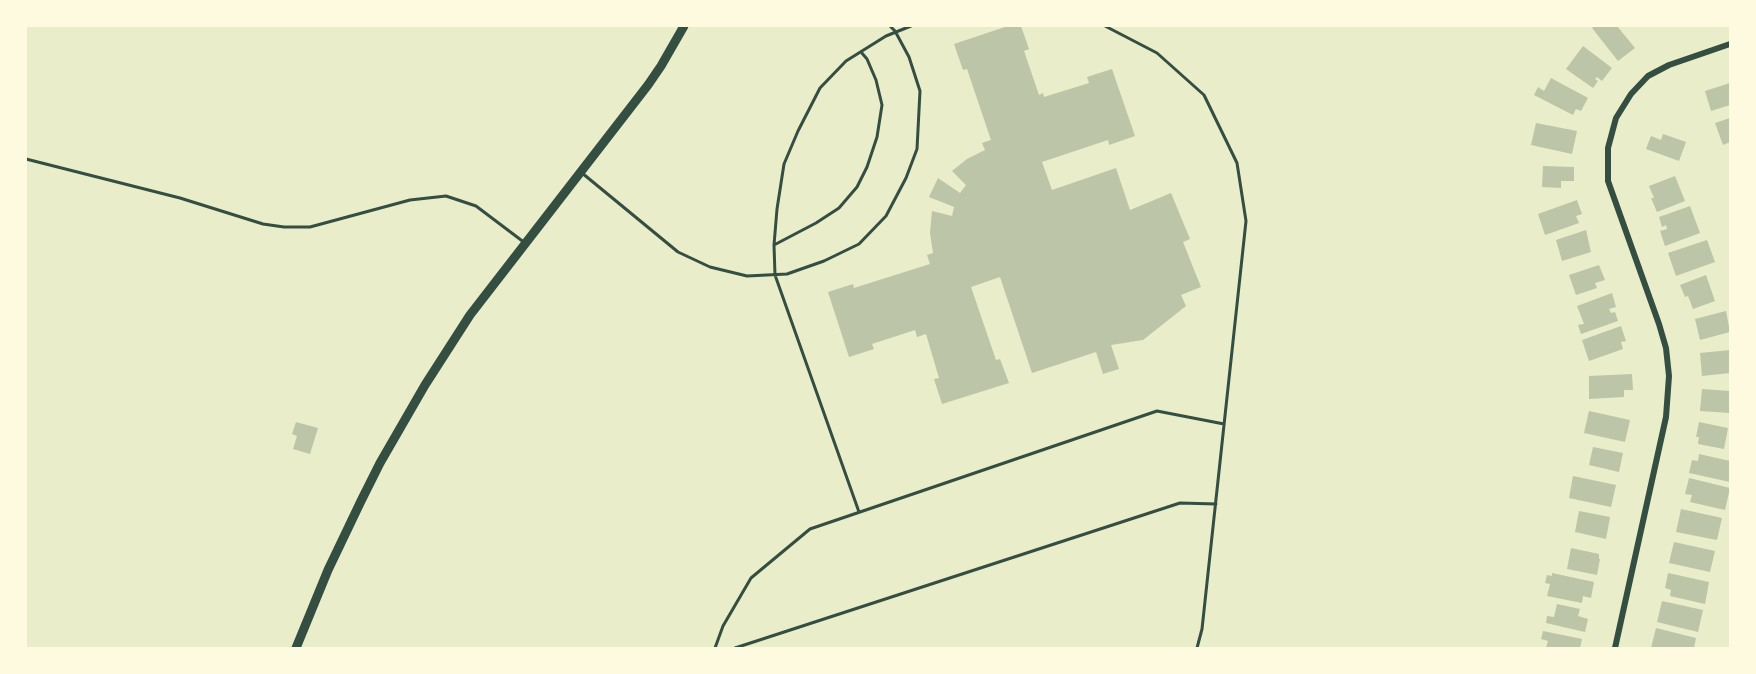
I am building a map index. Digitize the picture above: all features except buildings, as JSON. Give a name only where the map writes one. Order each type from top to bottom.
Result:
[{"type":"main road","points":[[296,648],[346,532],[380,463],[425,385],[470,315],[648,85],[684,26]]},
{"type":"street","points":[[1615,648],[1666,417],[1669,376],[1666,348],[1659,324],[1608,181],[1608,148],[1616,118],[1631,94],[1648,76],[1670,65],[1731,44]]},
{"type":"lane","points":[[581,172],[678,252],[710,267],[747,276],[775,275],[787,274],[824,261],[859,244],[886,216],[906,178],[917,149],[920,91],[909,57],[890,26]]},
{"type":"lane","points":[[859,513],[775,275],[774,245],[777,208],[784,164],[820,88],[846,61],[895,31],[911,26]]},
{"type":"lane","points":[[1105,26],[1157,53],[1204,95],[1237,163],[1246,220],[1202,629],[1197,648]]},
{"type":"lane","points":[[774,245],[816,223],[838,208],[857,187],[867,167],[877,137],[882,105],[876,80],[867,59],[861,52]]},
{"type":"lane","points":[[26,159],[180,198],[264,224],[284,227],[310,227],[410,200],[446,196],[476,206],[525,244]]},
{"type":"lane","points":[[715,648],[723,626],[751,578],[810,530],[1157,411],[1224,424]]},
{"type":"lane","points":[[735,648],[1180,503],[1216,504]]}]
